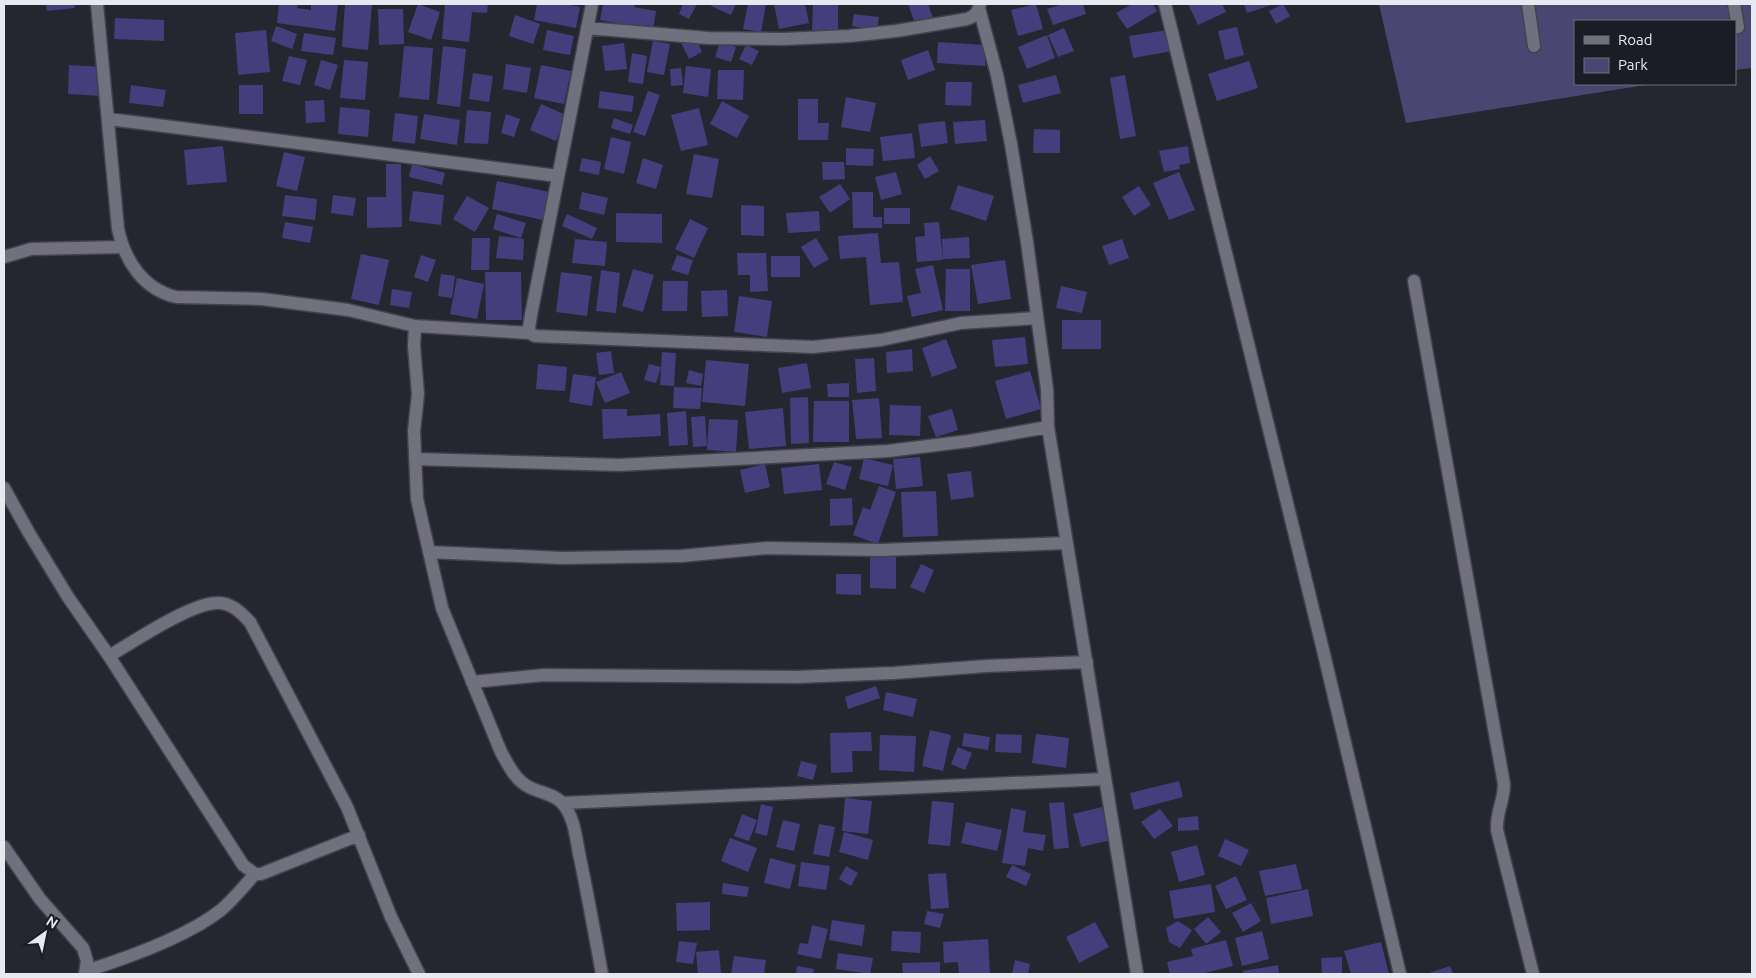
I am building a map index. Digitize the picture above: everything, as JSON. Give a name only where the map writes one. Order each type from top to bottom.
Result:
[{"type":"street","points":[[97,4],[109,119],[114,197],[122,247],[136,269],[154,288],[164,294],[176,297],[262,299],[348,310],[415,326],[530,333],[535,336],[813,347],[881,340],[961,323],[1037,318]]},
{"type":"street","points":[[530,333],[531,315],[587,28],[590,4]]},
{"type":"street","points":[[1166,4],[1400,974]]},
{"type":"street","points":[[1528,4],[1534,46]]},
{"type":"street","points":[[1734,4],[1738,27]]},
{"type":"street","points":[[587,28],[708,38],[849,36],[896,31],[967,19],[974,17],[979,6]]},
{"type":"street","points":[[979,6],[997,75],[1011,144],[1047,389],[1048,428],[1137,974]]},
{"type":"street","points":[[109,119],[558,176]]},
{"type":"street","points":[[4,257],[31,249],[122,247]]},
{"type":"street","points":[[1414,282],[1504,784],[1504,794],[1498,810],[1497,830],[1532,974]]},
{"type":"street","points":[[415,326],[414,346],[418,394],[414,431],[417,499],[442,608],[501,752],[518,780],[530,788],[546,793],[562,803],[571,818],[602,974]]},
{"type":"street","points":[[415,458],[619,465],[888,451],[969,441],[1048,428]]},
{"type":"street","points":[[4,488],[68,597],[243,864],[255,874]]},
{"type":"street","points":[[428,552],[562,558],[681,556],[767,548],[881,550],[1066,543]]},
{"type":"street","points":[[108,656],[162,624],[200,606],[218,602],[226,604],[240,612],[250,622],[347,807],[391,917],[419,974]]},
{"type":"street","points":[[472,682],[544,675],[816,676],[1087,662]]},
{"type":"street","points":[[562,803],[1105,779]]},
{"type":"street","points":[[4,847],[40,899],[83,948],[87,961],[85,973],[129,957],[190,930],[220,911],[255,874],[268,872],[358,835]]},
{"type":"green space","points":[[1379,4],[1752,4],[1752,68],[1736,70],[1736,20],[1574,20],[1574,85],[1646,85],[1406,123]]},
{"type":"building","points":[[46,4],[74,4],[75,8],[47,11]]},
{"type":"building","points":[[279,4],[298,4],[297,8],[311,10],[311,4],[338,4],[335,31],[277,23]]},
{"type":"building","points":[[345,4],[372,4],[368,50],[342,47]]},
{"type":"building","points":[[418,4],[440,12],[431,40],[408,32]]},
{"type":"building","points":[[445,4],[488,4],[487,13],[472,12],[469,42],[442,39]]},
{"type":"building","points":[[537,4],[565,4],[580,7],[576,28],[534,20]]},
{"type":"building","points":[[603,4],[635,4],[634,7],[656,11],[653,30],[600,20]]},
{"type":"building","points":[[683,4],[697,4],[689,19],[679,14]]},
{"type":"building","points":[[712,4],[736,4],[731,15],[711,6]]},
{"type":"building","points":[[748,4],[766,4],[761,32],[743,29]]},
{"type":"building","points":[[774,4],[805,4],[809,23],[779,29]]},
{"type":"building","points":[[813,4],[838,4],[838,31],[812,30]]},
{"type":"building","points":[[908,4],[928,4],[933,18],[915,24]]},
{"type":"building","points":[[1036,4],[1043,29],[1018,36],[1011,10]]},
{"type":"building","points":[[1063,4],[1083,4],[1086,14],[1053,25],[1047,9]]},
{"type":"building","points":[[1132,4],[1153,4],[1157,11],[1127,29],[1116,13]]},
{"type":"building","points":[[1188,4],[1222,4],[1226,12],[1198,25]]},
{"type":"building","points":[[1244,4],[1274,4],[1247,13]]},
{"type":"building","points":[[1283,4],[1290,16],[1276,24],[1269,11]]},
{"type":"building","points":[[378,9],[403,9],[404,44],[379,45]]},
{"type":"building","points":[[854,14],[879,17],[877,30],[852,26]]},
{"type":"building","points":[[515,15],[540,24],[533,44],[509,36]]},
{"type":"building","points":[[115,18],[164,20],[164,41],[114,39]]},
{"type":"building","points":[[276,26],[297,34],[292,49],[271,41]]},
{"type":"building","points":[[1237,27],[1244,55],[1225,60],[1218,31]]},
{"type":"building","points":[[1064,28],[1074,51],[1058,57],[1048,35]]},
{"type":"building","points":[[266,30],[270,72],[238,75],[235,33]]},
{"type":"building","points":[[547,30],[574,36],[570,55],[543,50]]},
{"type":"building","points":[[1168,30],[1172,51],[1133,58],[1129,36]]},
{"type":"building","points":[[304,33],[336,38],[333,55],[301,51]]},
{"type":"building","points":[[1047,35],[1055,58],[1027,69],[1018,47]]},
{"type":"building","points":[[695,36],[702,52],[689,59],[681,43]]},
{"type":"building","points":[[653,41],[670,44],[664,75],[647,72]]},
{"type":"building","points":[[720,42],[736,47],[731,62],[715,57]]},
{"type":"building","points":[[938,42],[986,45],[985,66],[937,63]]},
{"type":"building","points":[[624,43],[627,69],[605,71],[602,46]]},
{"type":"building","points":[[746,45],[759,51],[752,65],[739,59]]},
{"type":"building","points":[[404,46],[433,48],[429,100],[399,97]]},
{"type":"building","points":[[443,46],[466,49],[460,107],[437,104]]},
{"type":"building","points":[[928,50],[935,70],[908,80],[901,60]]},
{"type":"building","points":[[632,53],[647,56],[643,84],[628,82]]},
{"type":"building","points":[[289,56],[307,60],[300,85],[282,81]]},
{"type":"building","points":[[321,60],[338,65],[330,90],[314,85]]},
{"type":"building","points":[[344,60],[368,62],[365,100],[340,98]]},
{"type":"building","points":[[1249,61],[1258,88],[1217,101],[1208,74]]},
{"type":"building","points":[[506,64],[531,68],[527,93],[503,89]]},
{"type":"building","points":[[69,65],[103,67],[101,96],[68,94]]},
{"type":"building","points":[[541,65],[571,71],[564,104],[534,98]]},
{"type":"building","points":[[686,66],[711,69],[708,97],[683,93]]},
{"type":"building","points":[[681,68],[683,85],[671,86],[670,69]]},
{"type":"building","points":[[718,70],[744,70],[743,100],[717,99]]},
{"type":"building","points":[[473,73],[493,76],[489,102],[469,99]]},
{"type":"building","points":[[1056,75],[1061,93],[1023,103],[1018,85]]},
{"type":"building","points":[[1125,75],[1136,136],[1120,139],[1110,78]]},
{"type":"building","points":[[946,82],[972,82],[971,106],[945,105]]},
{"type":"building","points":[[131,85],[166,90],[163,107],[129,103]]},
{"type":"building","points":[[239,85],[263,85],[263,114],[239,114]]},
{"type":"building","points":[[600,91],[634,96],[632,112],[598,108]]},
{"type":"building","points":[[648,91],[660,95],[645,136],[633,132]]},
{"type":"building","points":[[846,97],[876,103],[870,132],[841,127]]},
{"type":"building","points":[[798,99],[818,99],[818,123],[829,123],[828,140],[798,140]]},
{"type":"building","points":[[324,100],[325,122],[306,123],[305,101]]},
{"type":"building","points":[[722,101],[749,116],[737,138],[710,124]]},
{"type":"building","points":[[541,104],[566,115],[556,141],[530,130]]},
{"type":"building","points":[[340,107],[370,110],[368,137],[338,134]]},
{"type":"building","points":[[699,108],[708,145],[681,151],[671,115]]},
{"type":"building","points":[[467,110],[491,112],[488,144],[464,143]]},
{"type":"building","points":[[395,113],[418,116],[415,144],[392,141]]},
{"type":"building","points":[[424,114],[460,120],[457,145],[420,139]]},
{"type":"building","points":[[506,114],[520,119],[514,137],[501,133]]},
{"type":"building","points":[[614,118],[633,125],[630,134],[611,128]]},
{"type":"building","points":[[985,120],[987,141],[955,144],[953,122]]},
{"type":"building","points":[[945,121],[948,143],[921,147],[918,124]]},
{"type":"building","points":[[1034,129],[1060,130],[1060,153],[1033,153]]},
{"type":"building","points":[[912,133],[915,158],[883,161],[880,137]]},
{"type":"building","points":[[611,137],[631,142],[624,174],[604,169]]},
{"type":"building","points":[[223,146],[227,182],[187,185],[184,150]]},
{"type":"building","points":[[1188,146],[1190,163],[1179,165],[1180,169],[1164,172],[1159,151]]},
{"type":"building","points":[[846,148],[874,149],[873,166],[846,165]]},
{"type":"building","points":[[284,152],[305,157],[297,191],[276,186]]},
{"type":"building","points":[[694,154],[719,159],[712,198],[686,194]]},
{"type":"building","points":[[930,156],[939,171],[925,179],[917,165]]},
{"type":"building","points":[[582,158],[601,162],[599,175],[579,171]]},
{"type":"building","points":[[643,158],[663,165],[656,189],[636,183]]},
{"type":"building","points":[[822,162],[844,162],[845,179],[823,180]]},
{"type":"building","points":[[386,164],[401,164],[402,227],[367,228],[367,197],[386,197]]},
{"type":"building","points":[[412,164],[445,173],[442,185],[409,177]]},
{"type":"building","points":[[896,172],[902,194],[881,200],[875,177]]},
{"type":"building","points":[[1179,172],[1195,210],[1169,220],[1153,183]]},
{"type":"building","points":[[497,181],[549,192],[543,220],[492,209]]},
{"type":"building","points":[[840,184],[850,199],[830,213],[819,197]]},
{"type":"building","points":[[958,185],[994,196],[986,221],[950,209]]},
{"type":"building","points":[[1139,186],[1151,205],[1134,216],[1122,197]]},
{"type":"building","points":[[413,191],[444,195],[441,225],[409,221]]},
{"type":"building","points":[[582,192],[608,198],[604,215],[579,209]]},
{"type":"building","points":[[852,192],[873,192],[873,217],[882,217],[882,228],[853,228]]},
{"type":"building","points":[[285,195],[317,199],[315,220],[282,216]]},
{"type":"building","points":[[333,195],[356,198],[353,216],[331,213]]},
{"type":"building","points":[[467,196],[489,208],[475,232],[453,219]]},
{"type":"building","points":[[741,205],[764,206],[764,236],[741,235]]},
{"type":"building","points":[[884,208],[910,208],[910,224],[884,224]]},
{"type":"building","points":[[819,211],[820,231],[788,233],[786,213]]},
{"type":"building","points":[[616,213],[662,214],[662,243],[616,242]]},
{"type":"building","points":[[497,214],[526,223],[521,238],[493,229]]},
{"type":"building","points":[[567,214],[597,228],[592,239],[562,226]]},
{"type":"building","points":[[690,219],[708,228],[694,258],[675,249]]},
{"type":"building","points":[[285,222],[313,227],[310,243],[282,238]]},
{"type":"building","points":[[939,222],[943,260],[917,262],[915,237],[925,236],[924,223]]},
{"type":"building","points":[[878,233],[881,263],[899,262],[903,302],[870,305],[866,257],[840,259],[838,236]]},
{"type":"building","points":[[499,236],[524,239],[523,260],[496,258]]},
{"type":"building","points":[[969,237],[970,258],[943,259],[942,239]]},
{"type":"building","points":[[472,238],[490,238],[489,270],[471,270]]},
{"type":"building","points":[[816,238],[829,259],[814,268],[801,247]]},
{"type":"building","points":[[575,239],[607,242],[605,266],[572,263]]},
{"type":"building","points":[[1122,239],[1129,258],[1109,265],[1102,246]]},
{"type":"building","points":[[737,253],[766,253],[768,291],[750,292],[750,275],[738,275]]},
{"type":"building","points":[[361,254],[389,260],[379,305],[351,299]]},
{"type":"building","points":[[421,255],[436,260],[428,282],[414,277]]},
{"type":"building","points":[[677,255],[693,260],[688,275],[671,270]]},
{"type":"building","points":[[771,256],[800,256],[800,277],[771,277]]},
{"type":"building","points":[[1005,260],[1011,299],[978,304],[971,265]]},
{"type":"building","points":[[933,265],[943,310],[912,317],[907,296],[921,293],[915,269]]},
{"type":"building","points":[[633,269],[654,275],[643,312],[622,306]]},
{"type":"building","points":[[946,269],[970,269],[970,311],[945,311]]},
{"type":"building","points":[[601,270],[620,273],[616,313],[596,311]]},
{"type":"building","points":[[485,272],[521,272],[522,320],[486,320]]},
{"type":"building","points":[[561,272],[592,276],[587,316],[556,312]]},
{"type":"building","points":[[441,274],[455,276],[452,298],[438,296]]},
{"type":"building","points":[[457,278],[484,284],[477,319],[450,314]]},
{"type":"building","points":[[663,281],[688,281],[687,311],[662,311]]},
{"type":"building","points":[[1061,286],[1087,292],[1082,313],[1056,308]]},
{"type":"building","points":[[392,289],[412,292],[409,308],[390,305]]},
{"type":"building","points":[[727,290],[728,316],[702,317],[701,291]]},
{"type":"building","points":[[739,296],[772,301],[767,337],[734,332]]},
{"type":"building","points":[[1062,320],[1101,320],[1101,349],[1062,349]]},
{"type":"building","points":[[1025,337],[1028,364],[995,367],[992,340]]},
{"type":"building","points":[[946,339],[957,368],[932,377],[922,348]]},
{"type":"building","points":[[912,349],[913,371],[887,373],[886,352]]},
{"type":"building","points":[[611,351],[614,373],[599,375],[596,353]]},
{"type":"building","points":[[662,352],[676,353],[674,386],[660,385]]},
{"type":"building","points":[[874,358],[876,391],[857,393],[855,359]]},
{"type":"building","points":[[706,360],[749,364],[745,406],[702,402]]},
{"type":"building","points":[[807,363],[811,388],[782,393],[778,368]]},
{"type":"building","points":[[538,364],[567,367],[565,391],[536,389]]},
{"type":"building","points":[[649,364],[661,367],[656,383],[644,380]]},
{"type":"building","points":[[689,370],[703,374],[701,386],[686,383]]},
{"type":"building","points":[[1030,371],[1041,409],[1006,419],[995,381]]},
{"type":"building","points":[[621,372],[630,393],[605,403],[596,382]]},
{"type":"building","points":[[573,374],[596,377],[592,406],[569,402]]},
{"type":"building","points":[[849,383],[849,397],[828,397],[827,384]]},
{"type":"building","points":[[674,387],[702,388],[700,409],[673,408]]},
{"type":"building","points":[[808,397],[809,443],[791,444],[790,398]]},
{"type":"building","points":[[879,398],[882,438],[856,439],[852,400]]},
{"type":"building","points":[[814,401],[849,401],[849,442],[813,442]]},
{"type":"building","points":[[890,405],[921,406],[920,436],[889,435]]},
{"type":"building","points":[[783,408],[786,446],[749,449],[745,412]]},
{"type":"building","points":[[602,409],[627,409],[627,416],[660,414],[661,436],[603,439]]},
{"type":"building","points":[[952,409],[958,430],[936,437],[928,416]]},
{"type":"building","points":[[686,411],[688,445],[669,446],[667,413]]},
{"type":"building","points":[[705,416],[707,446],[693,447],[691,417]]},
{"type":"building","points":[[709,419],[738,420],[736,452],[707,450]]},
{"type":"building","points":[[920,457],[923,486],[896,489],[893,459]]},
{"type":"building","points":[[864,458],[893,465],[888,486],[859,479]]},
{"type":"building","points":[[834,462],[852,467],[845,490],[826,484]]},
{"type":"building","points":[[765,464],[770,487],[745,493],[740,470]]},
{"type":"building","points":[[819,464],[822,490],[784,494],[781,468]]},
{"type":"building","points":[[971,471],[974,497],[951,500],[947,474]]},
{"type":"building","points":[[879,486],[896,492],[878,544],[853,535],[863,507],[870,510]]},
{"type":"building","points":[[936,491],[938,536],[903,537],[901,492]]},
{"type":"building","points":[[852,498],[853,525],[830,526],[830,499]]},
{"type":"building","points":[[870,556],[896,557],[896,589],[870,588]]},
{"type":"building","points":[[921,564],[934,570],[924,593],[910,587]]},
{"type":"building","points":[[836,574],[861,574],[861,595],[836,594]]},
{"type":"building","points":[[876,686],[880,698],[848,709],[845,697]]},
{"type":"building","points":[[886,692],[917,699],[913,717],[883,710]]},
{"type":"building","points":[[930,730],[951,735],[943,771],[922,766]]},
{"type":"building","points":[[871,732],[872,751],[852,751],[853,772],[831,773],[830,733]]},
{"type":"building","points":[[964,733],[990,737],[988,750],[962,746]]},
{"type":"building","points":[[996,734],[1022,735],[1021,753],[995,752]]},
{"type":"building","points":[[1036,734],[1069,738],[1066,768],[1032,763]]},
{"type":"building","points":[[880,735],[916,736],[914,772],[879,770]]},
{"type":"building","points":[[958,747],[972,753],[965,770],[951,764]]},
{"type":"building","points":[[801,761],[817,765],[813,780],[797,776]]},
{"type":"building","points":[[1179,781],[1183,797],[1134,810],[1130,793]]},
{"type":"building","points":[[845,798],[872,801],[868,834],[842,831]]},
{"type":"building","points":[[932,801],[954,803],[950,846],[928,844]]},
{"type":"building","points":[[1064,802],[1069,848],[1054,849],[1049,803]]},
{"type":"building","points":[[761,804],[773,807],[767,836],[755,833]]},
{"type":"building","points":[[1102,807],[1111,840],[1081,847],[1073,814]]},
{"type":"building","points":[[1011,808],[1026,811],[1023,832],[1046,835],[1043,851],[1028,848],[1025,866],[1002,863]]},
{"type":"building","points":[[1160,809],[1173,826],[1154,839],[1141,822]]},
{"type":"building","points":[[742,814],[757,820],[749,841],[734,836]]},
{"type":"building","points":[[1198,816],[1199,830],[1178,831],[1178,818]]},
{"type":"building","points":[[783,820],[800,824],[794,851],[776,847]]},
{"type":"building","points":[[966,822],[1002,830],[997,851],[961,843]]},
{"type":"building","points":[[819,824],[835,827],[829,857],[813,854]]},
{"type":"building","points":[[844,832],[873,840],[868,860],[839,852]]},
{"type":"building","points":[[730,838],[757,848],[748,872],[721,861]]},
{"type":"building","points":[[1225,839],[1249,850],[1241,866],[1218,856]]},
{"type":"building","points":[[1197,845],[1205,875],[1179,882],[1171,852]]},
{"type":"building","points":[[770,858],[796,865],[790,889],[764,883]]},
{"type":"building","points":[[801,862],[830,866],[826,890],[798,886]]},
{"type":"building","points":[[1296,864],[1302,889],[1265,896],[1259,871]]},
{"type":"building","points":[[1012,865],[1031,874],[1026,886],[1006,877]]},
{"type":"building","points":[[846,866],[858,873],[851,886],[839,879]]},
{"type":"building","points":[[946,873],[949,908],[931,909],[928,874]]},
{"type":"building","points":[[1236,876],[1247,900],[1226,909],[1215,886]]},
{"type":"building","points":[[723,883],[749,887],[747,897],[722,894]]},
{"type":"building","points":[[1211,884],[1215,912],[1174,919],[1169,891]]},
{"type":"building","points":[[1308,889],[1313,916],[1271,924],[1266,898]]},
{"type":"building","points":[[710,902],[710,930],[677,931],[676,903]]},
{"type":"building","points":[[1251,903],[1261,921],[1243,932],[1232,913]]},
{"type":"building","points":[[927,911],[944,914],[940,928],[924,924]]},
{"type":"building","points":[[1208,917],[1221,932],[1206,944],[1194,929]]},
{"type":"building","points":[[832,920],[865,925],[862,946],[829,940]]},
{"type":"building","points":[[1178,921],[1192,930],[1180,948],[1169,942],[1166,928]]},
{"type":"building","points":[[1095,922],[1109,947],[1079,963],[1066,937]]},
{"type":"building","points":[[812,925],[828,929],[821,959],[797,954],[800,943],[808,944]]},
{"type":"building","points":[[892,931],[921,932],[920,953],[891,951]]},
{"type":"building","points":[[1262,931],[1269,959],[1242,966],[1235,938]]},
{"type":"building","points":[[988,939],[990,974],[959,974],[958,962],[944,963],[943,942]]},
{"type":"building","points":[[1226,940],[1233,966],[1201,974],[1170,974],[1167,962],[1193,956],[1191,949]]},
{"type":"building","points":[[679,941],[697,943],[693,964],[676,962]]},
{"type":"building","points":[[1381,942],[1389,974],[1351,974],[1344,951]]},
{"type":"building","points":[[719,950],[721,974],[698,974],[696,952]]},
{"type":"building","points":[[838,953],[873,958],[870,974],[836,969]]},
{"type":"building","points":[[734,956],[766,960],[764,974],[731,974]]},
{"type":"building","points":[[1342,957],[1342,974],[1322,974],[1321,958]]},
{"type":"building","points":[[1015,960],[1030,964],[1028,974],[1012,974]]},
{"type":"building","points":[[940,962],[940,974],[903,974],[902,963]]},
{"type":"building","points":[[1278,965],[1279,974],[1244,974],[1243,971]]},
{"type":"building","points":[[797,966],[814,969],[813,974],[796,974]]},
{"type":"building","points":[[1450,966],[1453,974],[1429,973]]}]
